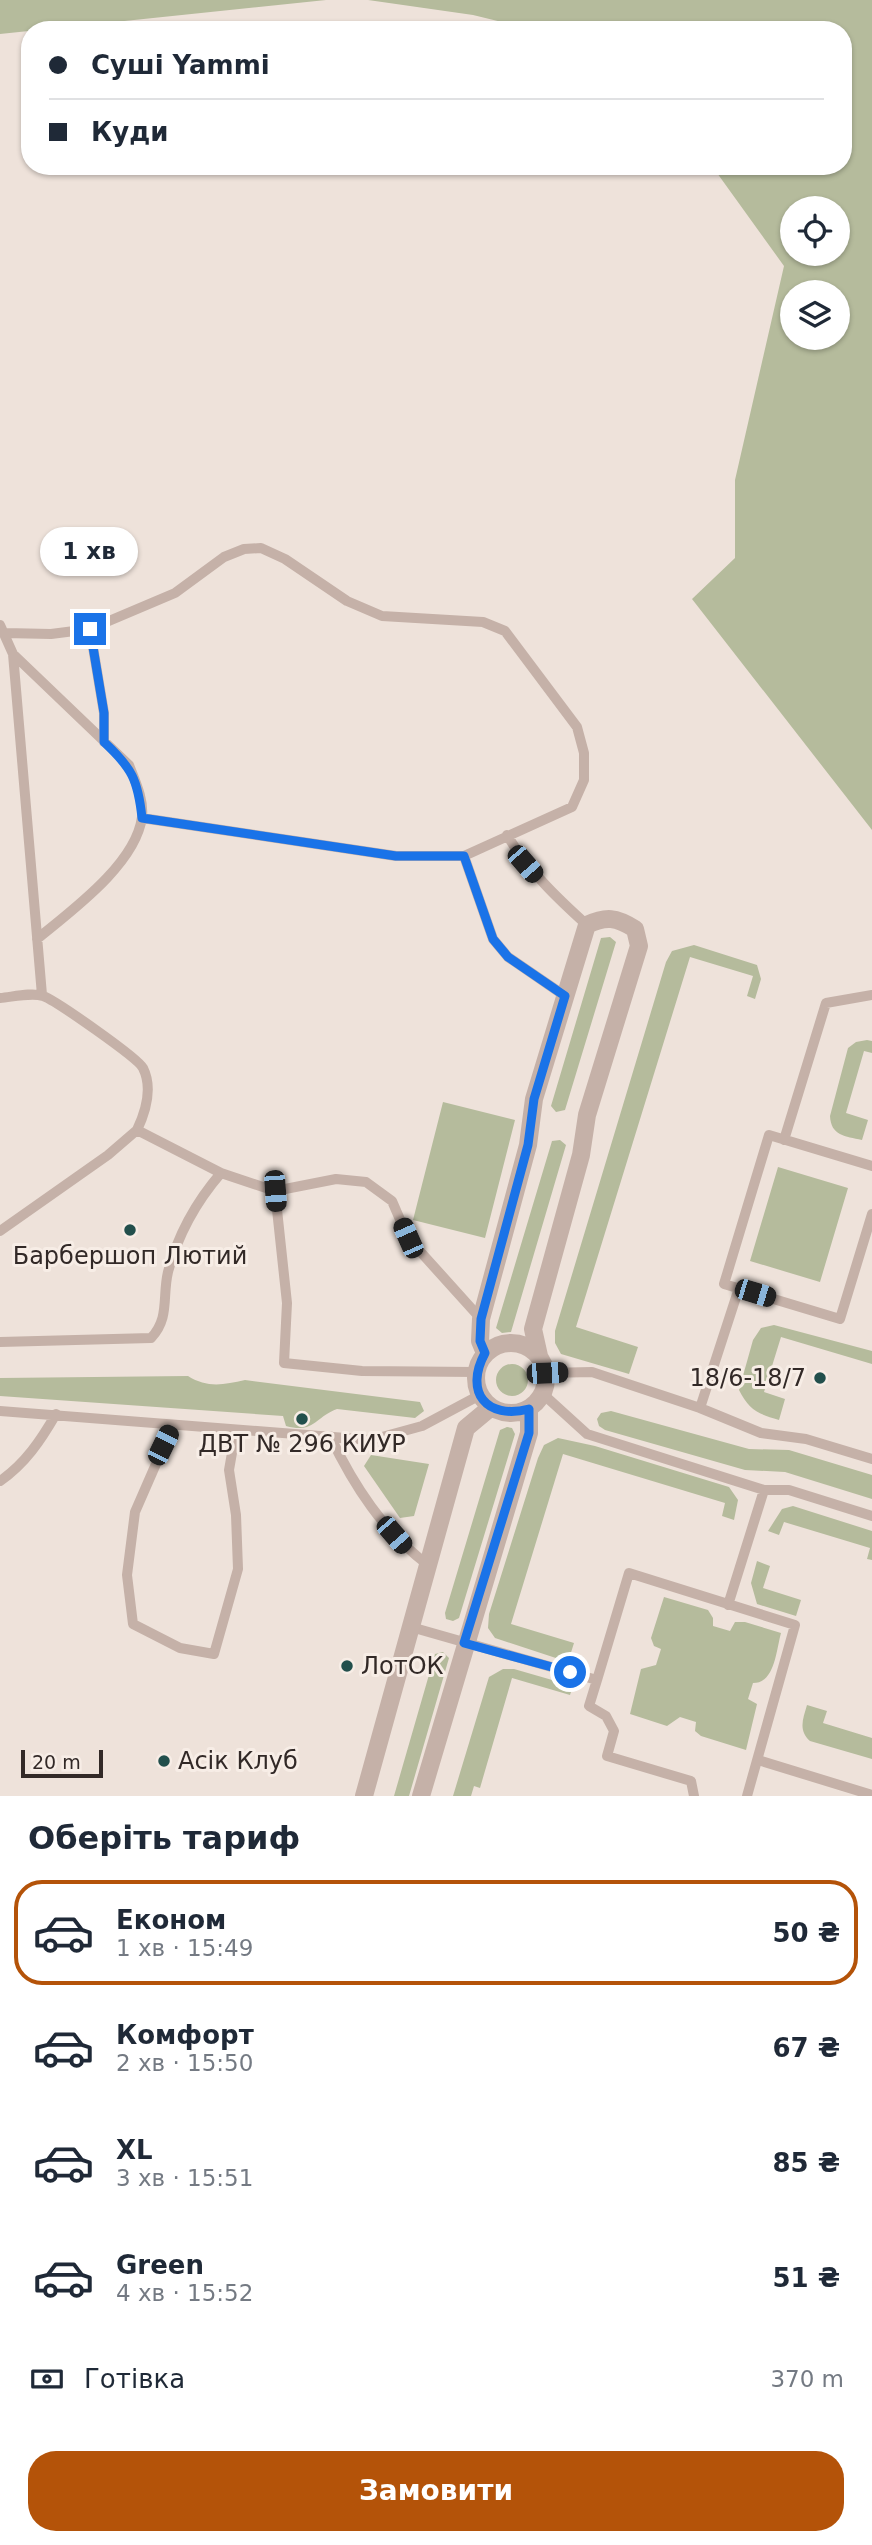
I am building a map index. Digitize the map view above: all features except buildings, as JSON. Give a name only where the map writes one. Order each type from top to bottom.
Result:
[{"type":"street","points":[[485,1353],[480,1341],[481,1319],[528,1145],[534,1099],[587,925],[604,917],[620,920],[635,929],[639,946],[587,1115],[581,1155],[533,1329],[538,1356],[547,1373],[543,1394],[529,1409],[510,1414],[485,1402],[475,1372],[485,1353],[502,1344],[522,1344],[538,1356]]},
{"type":"street","points":[[364,1796],[466,1428],[485,1402]]},
{"type":"street","points":[[421,1796],[464,1643],[529,1433],[529,1409]]},
{"type":"lane","points":[[42,995],[13,654],[2,629],[51,634],[90,629],[175,593],[224,557],[244,549],[261,548],[285,559],[347,601],[382,616],[484,622],[505,631],[576,727],[584,753],[584,780],[572,807],[464,856],[396,856],[142,818]]},
{"type":"lane","points":[[90,629],[104,713],[104,742]]},
{"type":"lane","points":[[13,654],[129,765],[139,789],[142,818],[128,852],[96,890],[37,939]]},
{"type":"lane","points":[[507,835],[541,882],[587,925]]},
{"type":"lane","points":[[464,856],[493,939],[508,957],[565,996]]},
{"type":"lane","points":[[0,998],[42,995],[127,1052],[143,1067],[148,1091],[146,1111],[137,1130],[108,1155],[0,1231]]},
{"type":"lane","points":[[784,1140],[826,1003],[872,995]]},
{"type":"lane","points":[[137,1130],[221,1173],[275,1191],[336,1179],[366,1182],[392,1201],[408,1238],[481,1319]]},
{"type":"lane","points":[[872,1166],[769,1135],[724,1284],[840,1320],[872,1214]]},
{"type":"lane","points":[[0,1342],[151,1338],[162,1326],[168,1273],[181,1233],[200,1198],[221,1173]]},
{"type":"lane","points":[[275,1191],[287,1303],[284,1363],[362,1371],[475,1372]]},
{"type":"lane","points":[[701,1408],[739,1289]]},
{"type":"lane","points":[[547,1373],[592,1372],[701,1408],[761,1433],[806,1439],[872,1459]]},
{"type":"lane","points":[[543,1394],[587,1434],[764,1490],[789,1490],[872,1516]]},
{"type":"lane","points":[[0,1411],[371,1440],[422,1426],[485,1402]]},
{"type":"lane","points":[[0,1481],[15,1471],[38,1443],[56,1414]]},
{"type":"lane","points":[[173,1425],[135,1512],[127,1575],[133,1624],[180,1648],[214,1654],[238,1569],[236,1515],[229,1470],[236,1430]]},
{"type":"lane","points":[[330,1437],[369,1507],[407,1550],[428,1565]]},
{"type":"lane","points":[[728,1605],[764,1490]]},
{"type":"lane","points":[[694,1796],[691,1781],[607,1756],[614,1731],[606,1716],[589,1706],[629,1573],[795,1625],[758,1760],[745,1795]]},
{"type":"lane","points":[[411,1627],[597,1680]]},
{"type":"lane","points":[[758,1760],[872,1795]]},
{"type":"green space","points":[[0,0],[326,0],[125,21],[21,21],[21,32],[0,34]]},
{"type":"green space","points":[[368,0],[872,0],[872,830],[692,599],[735,558],[735,480],[780,283],[780,350],[850,350],[850,280],[781,280],[784,266],[850,266],[850,196],[780,196],[780,260],[718,175],[852,175],[852,21],[497,21]]},
{"type":"green space","points":[[610,937],[616,942],[565,1110],[556,1112],[551,1106],[601,938]]},
{"type":"green space","points":[[694,945],[757,965],[761,979],[755,999],[747,996],[753,976],[690,957],[576,1327],[638,1347],[629,1374],[561,1354],[555,1343],[555,1331],[666,962],[672,951]]},
{"type":"green space","points":[[872,1041],[872,1053],[864,1051],[846,1113],[868,1120],[862,1140],[836,1131],[830,1116],[848,1048],[856,1042]]},
{"type":"green space","points":[[443,1102],[515,1120],[485,1238],[413,1220]]},
{"type":"green space","points":[[560,1140],[566,1145],[511,1332],[502,1333],[496,1328],[552,1141]]},
{"type":"green space","points":[[778,1167],[848,1188],[820,1282],[750,1261]]},
{"type":"green space","points":[[774,1325],[872,1351],[872,1364],[781,1337],[764,1392],[785,1399],[779,1420],[765,1416],[751,1407],[739,1390],[753,1340],[761,1328]]},
{"type":"green space","points":[[512,1364],[523,1369],[528,1380],[523,1391],[512,1396],[501,1391],[496,1380],[501,1369]]},
{"type":"green space","points":[[188,1376],[209,1384],[245,1380],[420,1402],[424,1411],[415,1418],[337,1409],[309,1426],[295,1428],[286,1426],[283,1416],[0,1396],[0,1378]]},
{"type":"green space","points":[[611,1411],[749,1449],[789,1450],[872,1475],[872,1499],[785,1472],[745,1470],[605,1430],[599,1426],[597,1419],[601,1413]]},
{"type":"green space","points":[[512,1428],[515,1434],[459,1618],[453,1621],[446,1619],[445,1613],[500,1430]]},
{"type":"green space","points":[[558,1438],[595,1446],[729,1487],[738,1500],[734,1520],[722,1516],[725,1503],[563,1454],[511,1624],[574,1643],[568,1662],[495,1638],[488,1628],[489,1614],[538,1458],[544,1445]]},
{"type":"green space","points":[[371,1455],[429,1464],[414,1516],[400,1518],[364,1466]]},
{"type":"green space","points":[[793,1506],[872,1531],[872,1560],[867,1559],[870,1548],[784,1522],[779,1535],[768,1531],[782,1509]]},
{"type":"green space","points":[[757,1561],[770,1566],[763,1588],[801,1600],[796,1616],[757,1604],[751,1583]]},
{"type":"green space","points":[[664,1597],[708,1610],[713,1618],[713,1626],[730,1631],[735,1622],[745,1622],[781,1633],[770,1672],[760,1682],[753,1683],[748,1699],[757,1704],[746,1750],[701,1736],[695,1731],[696,1722],[680,1717],[667,1726],[630,1714],[641,1669],[656,1665],[661,1649],[654,1646],[651,1638]]},
{"type":"green space","points":[[443,1652],[449,1658],[409,1796],[394,1796],[435,1654]]},
{"type":"green space","points":[[503,1669],[514,1669],[573,1686],[570,1695],[512,1678],[480,1788],[474,1786],[471,1796],[453,1796],[489,1677]]},
{"type":"green space","points":[[807,1705],[827,1711],[823,1723],[872,1738],[872,1759],[810,1741],[803,1728]]},
{"type":"place","name":"Барбершоп Лютий","points":[[130,1230]]},
{"type":"place","name":"18/6-18/7","points":[[820,1378]]},
{"type":"place","name":"ДВТ № 296 КИУР","points":[[302,1419]]},
{"type":"place","name":"ЛотОК","points":[[347,1666]]},
{"type":"place","name":"Асік Клуб","points":[[164,1761]]},
{"type":"route","points":[[90,629],[104,713],[104,742],[129,765],[139,789],[142,818],[396,856],[464,856],[493,939],[508,957],[565,996],[534,1099],[528,1145],[481,1319],[480,1341],[485,1353],[475,1372],[480,1395],[490,1408],[510,1414],[529,1409],[529,1433],[464,1643],[570,1672]]}]
